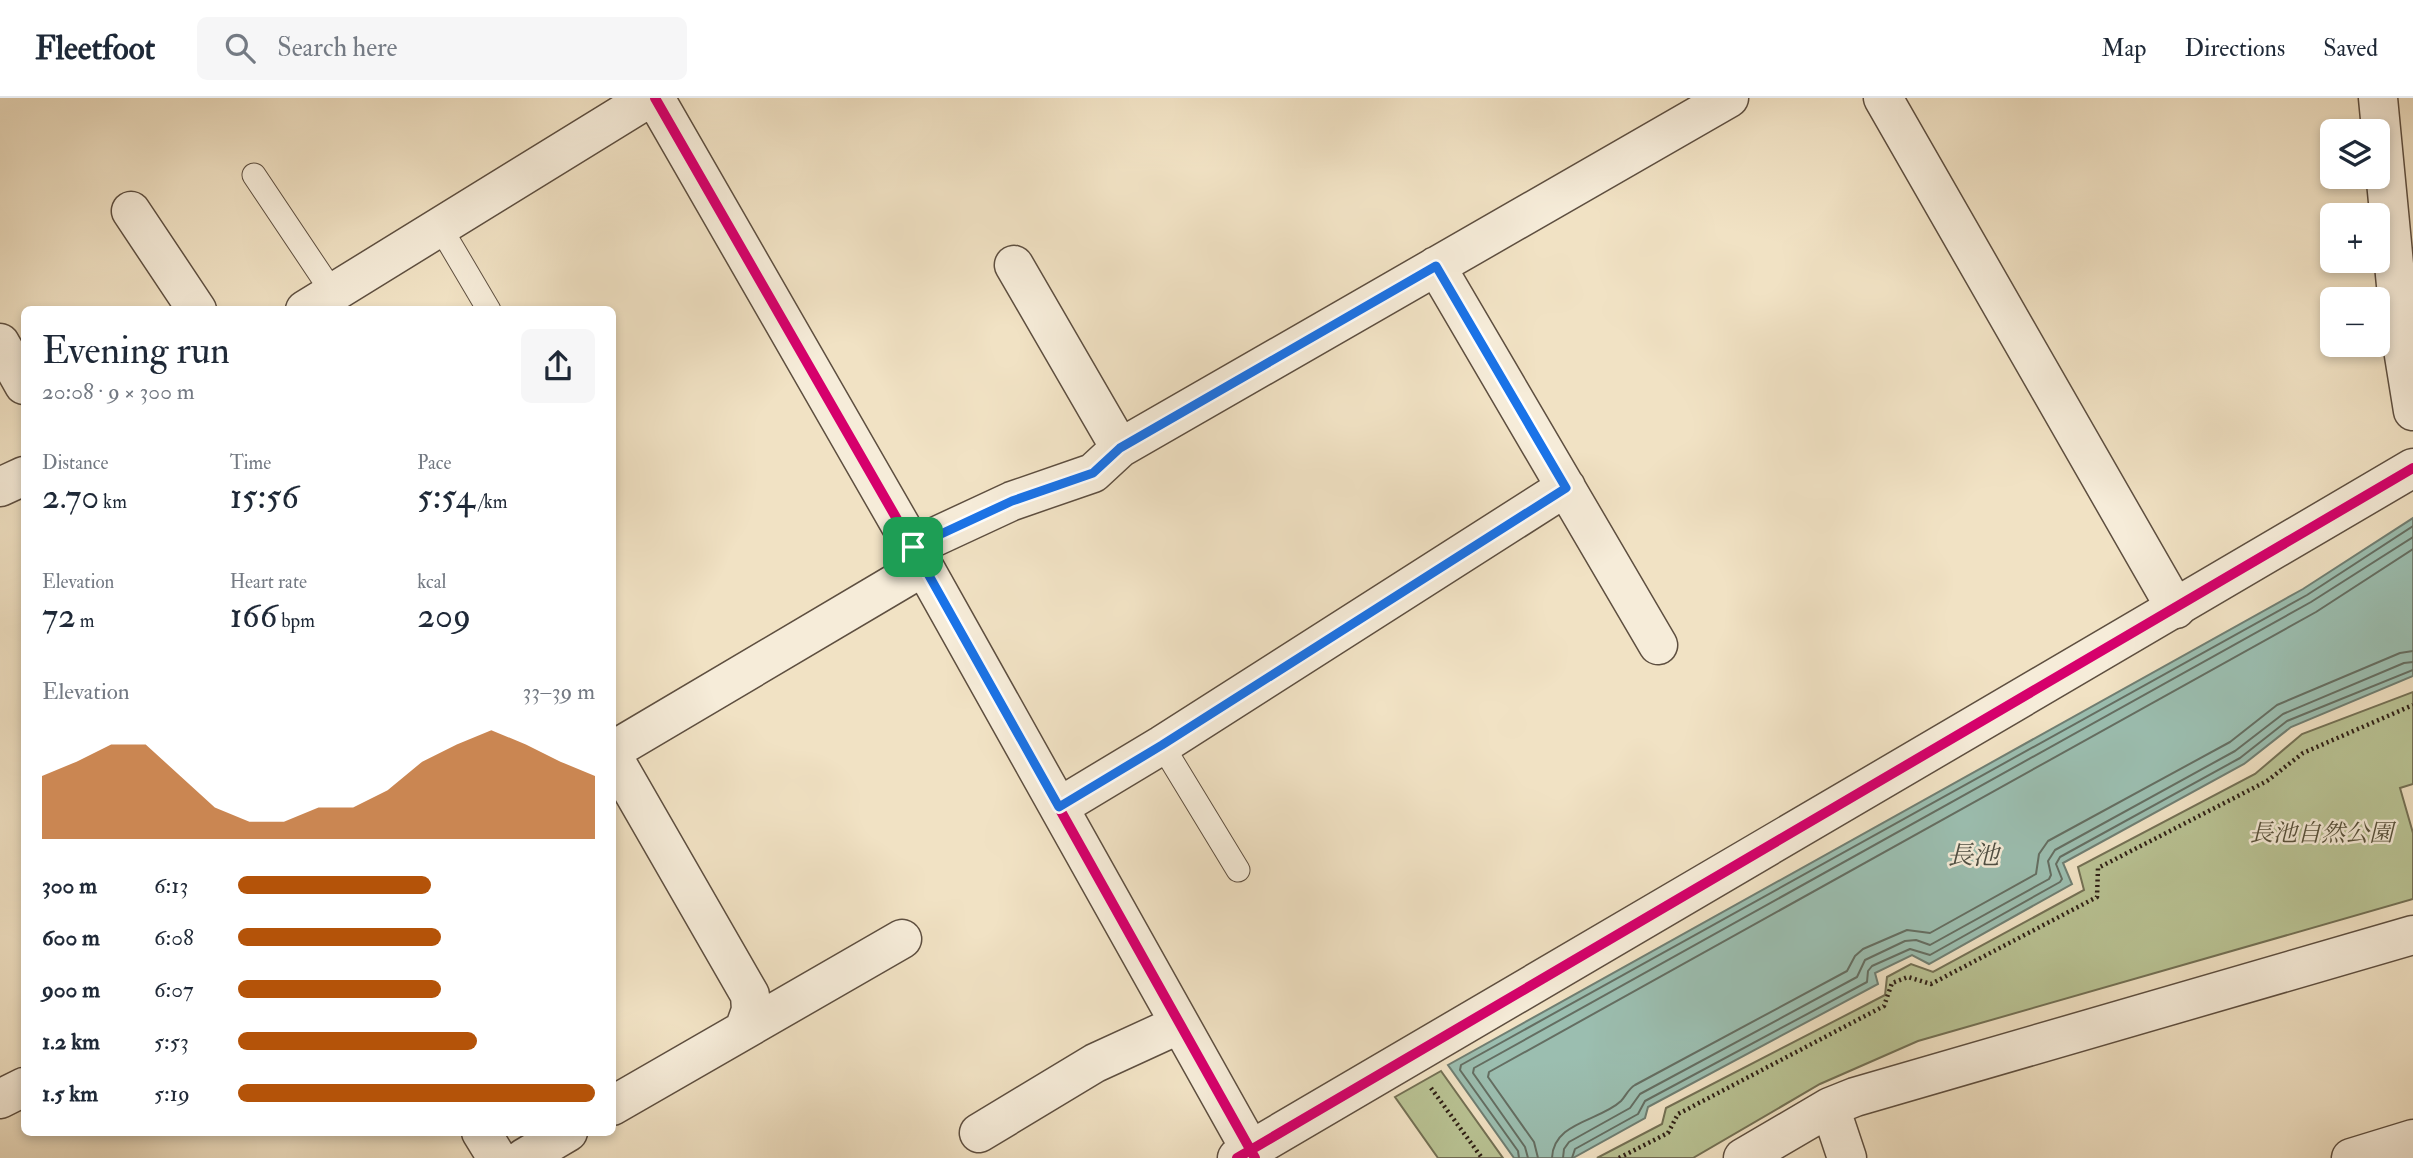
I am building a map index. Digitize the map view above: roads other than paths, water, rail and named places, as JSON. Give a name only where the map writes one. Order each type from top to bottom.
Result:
[{"type":"street","points":[[319,301],[649,98]]},
{"type":"street","points":[[655,98],[1059,807],[1180,1024],[1248,1155],[2413,468]]},
{"type":"street","points":[[616,750],[918,557],[1012,501],[1093,473],[1120,448],[1729,98]]},
{"type":"street","points":[[1883,98],[2176,609]]},
{"type":"street","points":[[2378,98],[2401,337],[2413,411]]},
{"type":"street","points":[[131,211],[194,306]]},
{"type":"street","points":[[1014,265],[1120,448]]},
{"type":"street","points":[[1436,266],[1658,645]]},
{"type":"street","points":[[0,344],[21,380]]},
{"type":"street","points":[[0,487],[21,477]]},
{"type":"street","points":[[1059,807],[1162,745],[1566,488]]},
{"type":"street","points":[[616,760],[750,995],[751,1010],[744,1030]]},
{"type":"street","points":[[1743,1158],[1830,1107],[1855,1097],[2413,935]]},
{"type":"street","points":[[616,1105],[902,939]]},
{"type":"street","points":[[979,1133],[1095,1063],[1180,1024]]},
{"type":"street","points":[[0,1099],[21,1088]]},
{"type":"street","points":[[1830,1107],[1847,1158]]},
{"type":"street","points":[[483,1136],[497,1158]]},
{"type":"street","points":[[524,1158],[561,1136]]},
{"type":"street","points":[[2351,1158],[2413,1139]]},
{"type":"lane","points":[[254,175],[319,301]]},
{"type":"lane","points":[[440,227],[487,306]]},
{"type":"lane","points":[[1162,745],[1238,870]]},
{"type":"water","name":"長池","points":[[2413,518],[2413,676],[2291,727],[2244,764],[2063,863],[2072,884],[1929,964],[1912,955],[1875,973],[1878,984],[1648,1107],[1645,1118],[1573,1158],[1514,1158],[1448,1065],[2303,589]]},
{"type":"park label","name":"長池自然公園","points":[[2321,833]]}]
